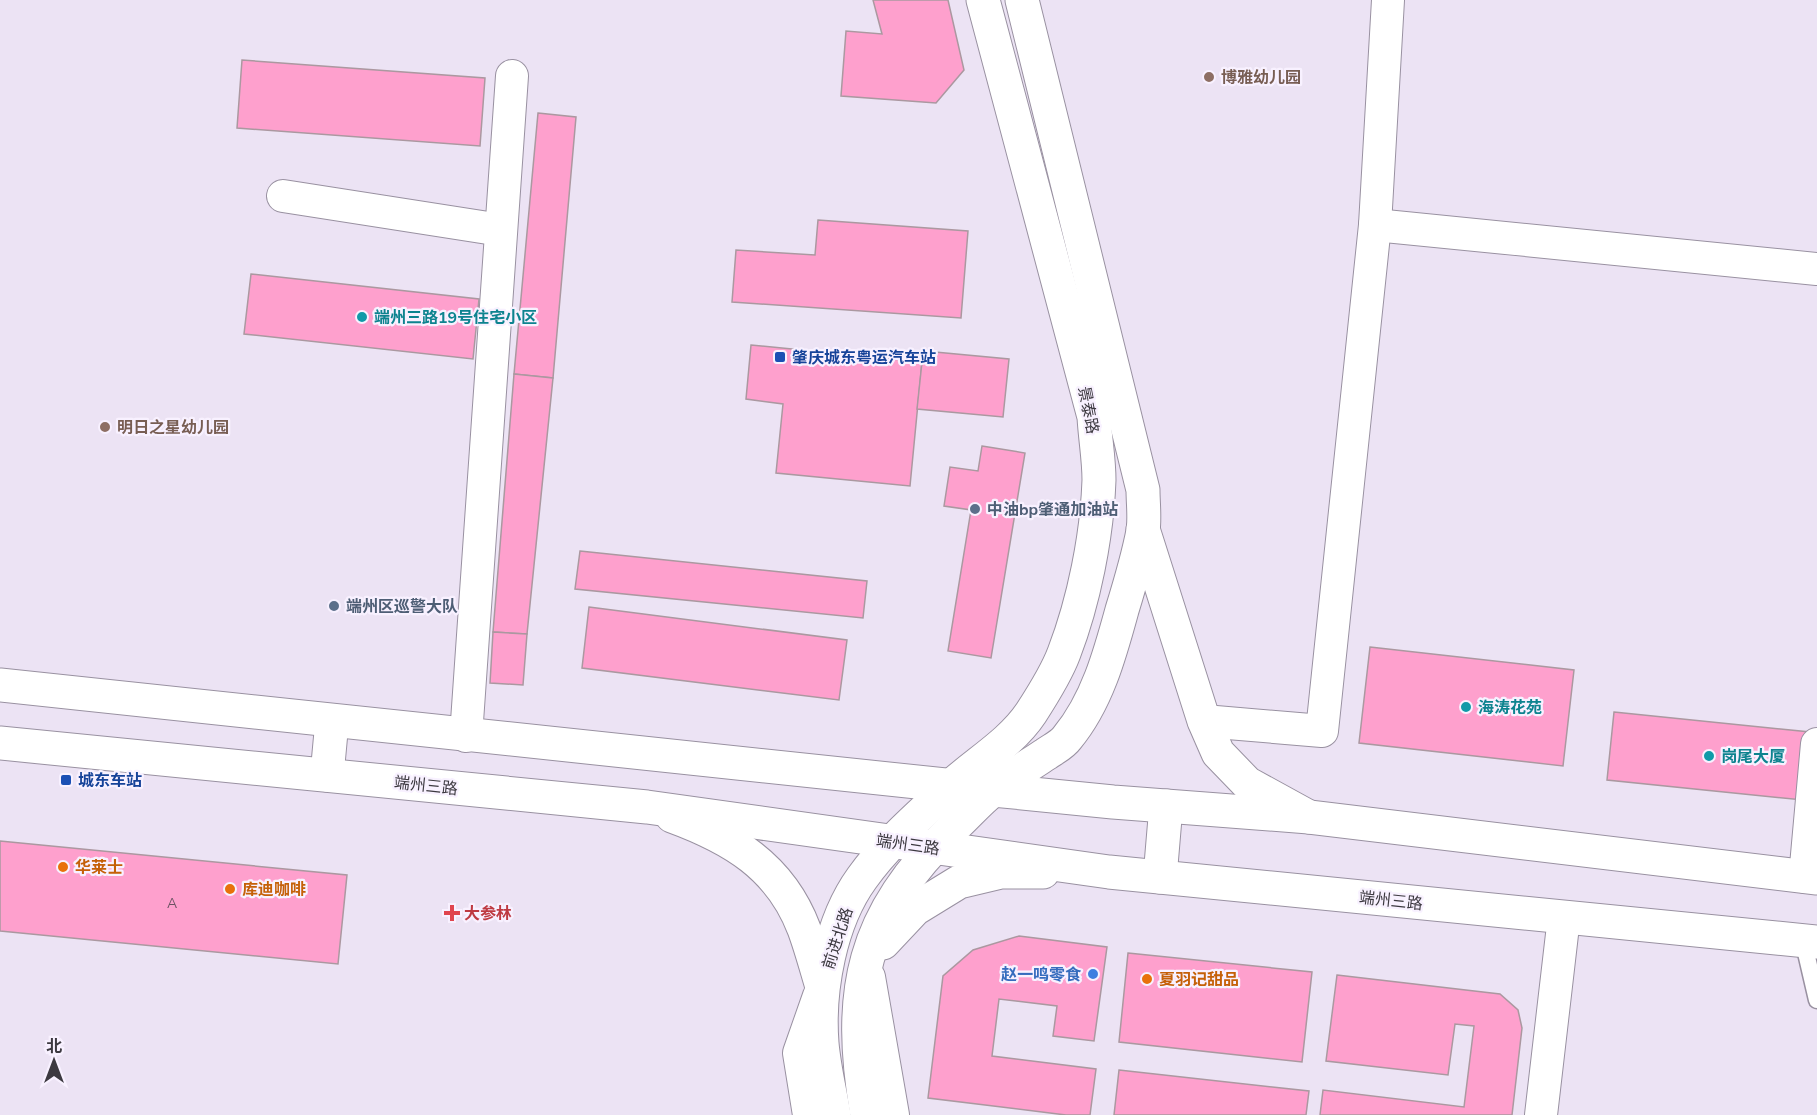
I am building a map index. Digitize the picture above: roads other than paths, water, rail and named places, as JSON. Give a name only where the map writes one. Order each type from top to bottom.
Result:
[{"type":"main road","name":"景泰路","points":[[951,786],[1011,736],[1030,715],[1063,655],[1083,592],[1099,479],[1094,417],[982,0]]},
{"type":"main road","points":[[867,1115],[862,1087],[858,1030],[860,993],[866,961],[878,927],[905,880],[933,847],[993,790],[1066,740],[1086,714],[1109,656],[1143,529],[1143,490],[1022,0]]},
{"type":"main road","points":[[1143,529],[1204,721],[1218,753],[1247,783],[1309,817]]},
{"type":"main road","points":[[0,685],[951,786],[1309,817],[1811,877]]},
{"type":"main road","points":[[327,775],[332,721]]},
{"type":"main road","name":"端州三路","points":[[0,743],[647,807],[1109,872],[1810,941]]},
{"type":"main road","name":"前进北路","points":[[834,1115],[822,1043],[822,987],[831,949],[845,907],[861,878],[893,842],[951,786]]},
{"type":"main road","points":[[1160,877],[1166,806]]},
{"type":"main road","points":[[647,807],[700,826],[744,850],[773,875],[784,890],[804,928],[822,987]]},
{"type":"main road","points":[[866,961],[915,909],[959,882],[1001,872],[1109,872]]},
{"type":"street","points":[[1204,721],[1322,731],[1375,225],[1388,0]]},
{"type":"street","points":[[466,736],[512,76]]},
{"type":"street","points":[[283,196],[501,230]]},
{"type":"street","points":[[1375,225],[1817,269]]},
{"type":"street","points":[[1811,877],[1817,744]]},
{"type":"street","points":[[1541,1115],[1564,917]]},
{"type":"street","points":[[866,961],[893,1115]]},
{"type":"street","name":"前进北路","points":[[809,1115],[799,1053],[822,987]]},
{"type":"lane","points":[[1810,941],[1817,1000]]},
{"type":"place","name":"博雅幼儿园","points":[[1209,77]]},
{"type":"place","name":"端州三路19号住宅小区","points":[[362,317]]},
{"type":"place","name":"肇庆城东粤运汽车站","points":[[780,357]]},
{"type":"place","name":"明日之星幼儿园","points":[[105,427]]},
{"type":"place","name":"中油bp肇通加油站","points":[[975,509]]},
{"type":"place","name":"端州区巡警大队","points":[[334,606]]},
{"type":"place","name":"海涛花苑","points":[[1466,707]]},
{"type":"place","name":"岗尾大厦","points":[[1709,756]]},
{"type":"place","name":"城东车站","points":[[66,780]]},
{"type":"place","name":"华莱士","points":[[63,867]]},
{"type":"place","name":"库迪咖啡","points":[[230,889]]},
{"type":"place","name":"大参林","points":[[452,913]]},
{"type":"place","name":"赵一鸣零食","points":[[1093,974]]},
{"type":"place","name":"夏羽记甜品","points":[[1147,979]]}]
